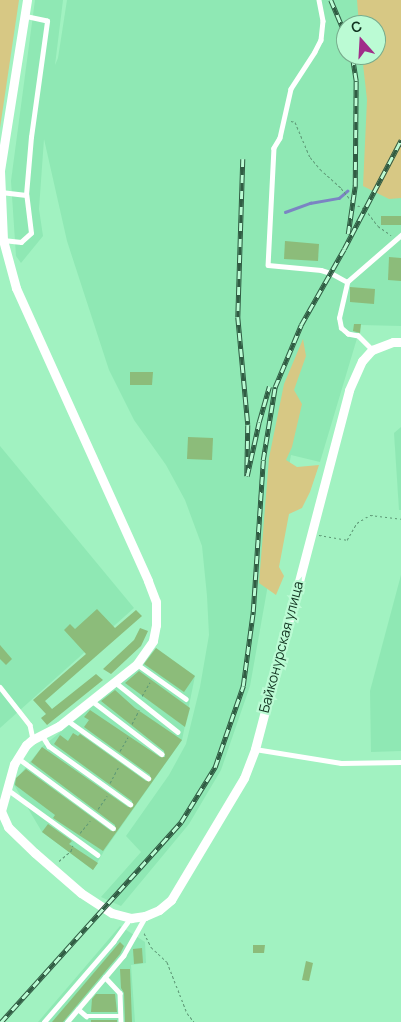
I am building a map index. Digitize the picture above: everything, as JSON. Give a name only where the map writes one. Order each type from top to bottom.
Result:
[{"type":"street","points":[[0,810],[18,758],[33,739],[67,720],[137,664],[152,641],[156,602],[16,288],[3,240],[0,171],[27,0]]},
{"type":"street","points":[[372,350],[393,342],[401,342]]},
{"type":"street","name":"Байконурская улица","points":[[0,810],[8,827],[51,868],[81,893],[112,913],[131,918],[145,916],[159,910],[171,900],[244,778],[255,749],[349,390],[362,361],[372,350]]},
{"type":"lane","points":[[319,0],[323,21],[321,40],[316,52],[291,89],[280,138],[274,148],[268,265],[321,270],[347,282]]},
{"type":"lane","points":[[3,240],[21,242],[31,233],[26,195],[31,136],[47,21],[24,16]]},
{"type":"lane","points":[[1,192],[26,195]]},
{"type":"lane","points":[[372,350],[358,336],[348,334],[341,328],[339,318],[347,282],[401,236]]},
{"type":"lane","points":[[137,664],[186,700]]},
{"type":"lane","points":[[114,681],[178,732]]},
{"type":"lane","points":[[1,689],[30,725],[33,739]]},
{"type":"lane","points":[[91,700],[162,754]]},
{"type":"lane","points":[[67,720],[148,778]]},
{"type":"lane","points":[[42,735],[49,746],[130,804]]},
{"type":"lane","points":[[255,749],[341,762],[401,762]]},
{"type":"lane","points":[[18,758],[113,828]]},
{"type":"lane","points":[[7,789],[98,855]]},
{"type":"lane","points":[[67,1022],[131,945],[145,916]]},
{"type":"lane","points":[[44,1022],[113,942],[131,918]]},
{"type":"lane","points":[[78,1009],[86,1016],[121,1019],[120,993],[105,977]]},
{"type":"path","points":[[284,118],[295,122],[310,158],[341,188],[348,198],[365,210],[378,226],[388,230],[395,240]]},
{"type":"path","points":[[311,534],[347,540],[357,523],[370,515],[401,519]]},
{"type":"path","points":[[51,868],[71,851],[76,839],[108,795],[108,788],[120,765],[118,756],[128,739],[139,711],[140,701],[154,676]]},
{"type":"path","points":[[140,926],[151,947],[167,962],[187,1013],[194,1022]]},
{"type":"shaded area","points":[[0,0],[19,0],[0,128]]},
{"type":"shaded area","points":[[35,0],[63,0],[55,65],[58,58],[67,0],[401,0],[401,326],[361,325],[320,462],[291,455],[250,686],[221,770],[189,824],[121,906],[101,897],[141,852],[126,836],[169,775],[186,744],[200,687],[209,635],[202,546],[185,500],[166,465],[134,420],[109,370],[67,241],[44,139],[39,209],[43,236],[21,263],[16,256],[11,181]]},
{"type":"shaded area","points":[[357,0],[401,0],[401,198],[389,199],[363,186],[367,100],[363,65],[386,65],[386,15],[358,15]]},
{"type":"shaded area","points":[[303,339],[306,356],[294,390],[302,404],[292,447],[286,460],[297,467],[319,465],[310,492],[302,508],[289,514],[279,567],[284,576],[276,595],[259,583],[269,458],[284,384]]},
{"type":"shaded area","points":[[401,427],[401,510],[399,510],[394,433]]},
{"type":"shaded area","points":[[0,446],[134,608],[0,728]]},
{"type":"shaded area","points":[[401,575],[401,751],[371,752],[370,691]]},
{"type":"shaded area","points":[[156,648],[195,676],[182,740],[104,851],[93,870],[42,832],[13,783],[42,747],[136,671]]},
{"type":"shaded area","points":[[120,926],[145,942],[146,963],[131,965],[135,1022],[38,1022]]},
{"type":"building","points":[[381,216],[401,216],[401,225],[381,225]]},
{"type":"building","points":[[285,241],[319,244],[318,261],[284,259]]},
{"type":"building","points":[[389,257],[401,258],[401,281],[388,280]]},
{"type":"building","points":[[350,287],[375,289],[374,304],[350,302]]},
{"type":"building","points":[[354,324],[361,324],[360,333],[353,331]]},
{"type":"building","points":[[130,372],[153,372],[152,385],[130,385]]},
{"type":"building","points":[[188,437],[213,438],[212,460],[187,459]]},
{"type":"building","points":[[97,609],[115,628],[136,610],[142,616],[45,701],[52,709],[96,674],[103,680],[47,725],[41,718],[46,714],[33,700],[86,654],[64,630],[70,624],[75,629]]},
{"type":"building","points":[[140,628],[148,631],[141,646],[111,674],[103,669],[134,640]]},
{"type":"building","points":[[0,645],[12,659],[6,665],[0,659]]},
{"type":"building","points":[[156,648],[195,676],[184,692],[144,664]]},
{"type":"building","points":[[139,671],[190,708],[185,727],[125,683]]},
{"type":"building","points":[[115,690],[135,708],[182,740],[103,851],[53,818],[55,815],[15,785],[16,778],[26,769],[111,831],[116,831],[115,825],[31,762],[42,747],[128,807],[133,807],[132,801],[54,744],[60,735],[68,741],[73,733],[78,736],[80,734],[146,781],[151,781],[150,775],[84,727],[89,720],[84,717],[90,710],[160,757],[165,757],[164,751],[101,701]]},
{"type":"building","points":[[48,824],[72,841],[69,844],[98,863],[93,870],[42,832]]},
{"type":"building","points":[[120,942],[124,946],[120,954],[63,1022],[52,1022]]},
{"type":"building","points":[[253,945],[265,945],[264,953],[253,953]]},
{"type":"building","points":[[142,948],[143,963],[134,964],[133,949]]},
{"type":"building","points":[[306,961],[313,963],[309,981],[302,980]]},
{"type":"building","points":[[120,969],[130,969],[132,1022],[125,1022],[124,993],[121,988]]},
{"type":"building","points":[[96,994],[115,994],[117,1012],[91,1012],[92,999]]},
{"type":"building","points":[[91,1020],[117,1020],[117,1022],[91,1022]]},
{"type":"waterway","points":[[285,212],[310,203],[339,198],[347,191]]},
{"type":"railway","points":[[331,0],[337,15]]},
{"type":"railway","points":[[348,234],[355,186],[356,81],[354,65]]},
{"type":"railway","points":[[1,1022],[181,822],[215,767],[243,686],[253,612],[263,460],[275,387],[301,325],[344,249],[401,140]]},
{"type":"railway","points":[[243,159],[238,317],[248,425],[247,476],[269,386]]}]
